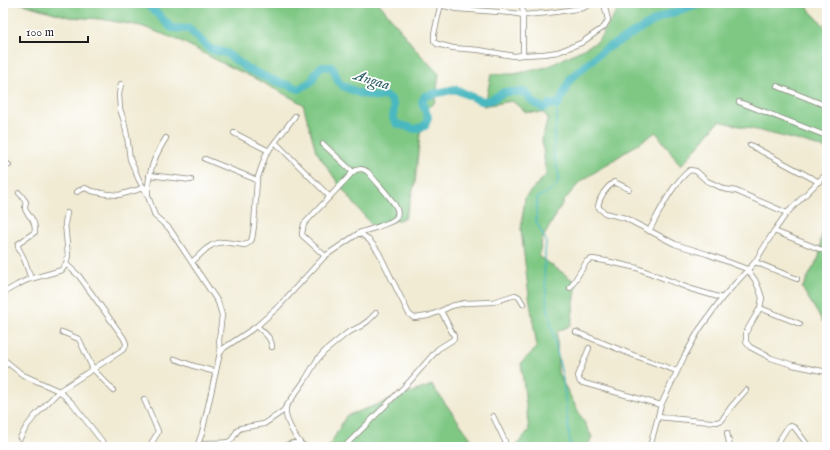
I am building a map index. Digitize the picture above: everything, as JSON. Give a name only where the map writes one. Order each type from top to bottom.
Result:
[{"type":"street","points":[[522,3],[523,54]]},
{"type":"street","points":[[594,3],[583,8],[573,10],[523,15],[513,12],[457,9],[439,4],[434,41],[437,44],[453,48],[514,56],[558,52],[581,43],[604,27],[608,20],[604,3]]},
{"type":"street","points":[[121,84],[119,94],[120,109],[124,121],[130,159],[139,180],[144,187],[155,216],[169,228],[218,302],[222,315],[219,340],[220,353],[198,447]]},
{"type":"street","points":[[777,86],[827,106]]},
{"type":"street","points":[[739,102],[827,136]]},
{"type":"street","points":[[192,262],[212,245],[224,242],[245,245],[250,242],[252,239],[254,226],[257,180],[266,154],[295,116]]},
{"type":"street","points":[[234,132],[269,151]]},
{"type":"street","points":[[148,196],[147,185],[153,162],[166,138]]},
{"type":"street","points":[[275,142],[330,197]]},
{"type":"street","points":[[323,144],[353,172]]},
{"type":"street","points":[[750,145],[818,182]]},
{"type":"street","points":[[205,159],[257,180]]},
{"type":"street","points":[[3,160],[9,165]]},
{"type":"street","points":[[220,353],[224,348],[257,326],[278,307],[325,256],[359,233],[390,222],[396,218],[398,215],[397,209],[392,201],[368,172],[364,170],[361,169],[353,172],[304,224],[302,235],[325,256]]},
{"type":"street","points":[[648,230],[673,189],[690,170],[696,171],[707,181],[724,189],[736,191],[787,213]]},
{"type":"street","points":[[650,447],[661,405],[699,330],[722,298],[754,262],[787,213],[827,173]]},
{"type":"street","points":[[149,175],[191,180]]},
{"type":"street","points":[[629,189],[614,182],[606,188],[598,206],[605,213],[625,218],[676,244],[707,254],[747,270],[755,280],[762,298],[760,308],[746,332],[746,342],[750,347],[771,358],[793,365],[827,372]]},
{"type":"street","points":[[77,192],[85,188],[107,194],[120,195],[144,187]]},
{"type":"street","points":[[19,193],[26,202],[24,208],[32,219],[35,228],[35,232],[32,235],[18,244],[18,248],[25,261],[31,279]]},
{"type":"street","points":[[4,292],[31,279],[62,270],[66,264],[68,256],[65,223],[67,213]]},
{"type":"street","points":[[774,231],[827,252]]},
{"type":"street","points":[[359,233],[373,244],[379,253],[409,314],[414,318],[428,316],[458,304],[493,302],[515,295],[519,297],[523,304]]},
{"type":"street","points":[[570,288],[587,261],[592,259],[637,268],[691,289],[722,298]]},
{"type":"street","points":[[754,262],[797,279]]},
{"type":"street","points":[[20,438],[35,416],[59,391],[125,348],[126,344],[123,337],[79,276],[66,264]]},
{"type":"street","points":[[760,308],[800,324]]},
{"type":"street","points":[[344,447],[410,381],[438,349],[454,339],[454,336],[441,311]]},
{"type":"street","points":[[198,447],[209,442],[227,442],[233,438],[238,430],[264,424],[283,411],[324,352],[348,333],[368,322],[376,313]]},
{"type":"street","points":[[257,326],[269,337],[272,347]]},
{"type":"street","points":[[62,332],[79,339],[93,369],[113,390]]},
{"type":"street","points":[[576,332],[677,371]]},
{"type":"street","points":[[589,348],[578,376],[580,382],[661,405]]},
{"type":"street","points":[[3,359],[23,375],[59,391],[73,404],[105,445],[110,447]]},
{"type":"street","points":[[175,359],[198,368],[216,372]]},
{"type":"street","points":[[3,368],[8,363]]},
{"type":"street","points":[[658,417],[717,422],[722,420],[746,390]]},
{"type":"street","points":[[144,399],[158,431],[149,447]]},
{"type":"street","points":[[286,407],[286,414],[293,433],[301,444]]},
{"type":"street","points":[[493,416],[505,441],[506,447]]},
{"type":"street","points":[[775,447],[787,428],[791,426],[795,428],[809,447]]},
{"type":"street","points":[[727,433],[730,447]]},
{"type":"street","points":[[284,447],[295,443],[306,447]]},
{"type":"green space","points":[[19,3],[379,3],[418,52],[439,74],[435,102],[428,109],[420,134],[415,183],[405,218],[373,227],[340,186],[316,151],[303,104],[181,41],[141,26],[100,19],[69,17]]},
{"type":"green space","points":[[629,3],[805,3],[811,12],[827,29],[827,149],[719,121],[681,166],[656,132],[580,182],[563,202],[542,240],[539,256],[577,283],[571,325],[557,332],[558,373],[592,437],[587,447],[515,447],[529,430],[521,363],[537,347],[521,230],[525,197],[546,175],[542,140],[548,118],[543,113],[526,112],[512,101],[483,106],[486,100],[491,74],[514,74],[547,67],[597,42],[620,7]]},
{"type":"green space","points":[[827,187],[827,321],[823,322],[802,288],[819,257]]},
{"type":"green space","points":[[432,385],[477,447],[329,447],[346,416]]},
{"type":"waterway","name":"Angaa","points":[[146,3],[172,28],[189,29],[210,49],[226,53],[248,69],[270,79],[299,89],[312,81],[316,72],[321,67],[331,67],[334,70],[338,81],[343,86],[359,93],[390,98],[394,106],[393,118],[397,124],[415,129],[425,126],[428,117],[422,102],[425,96],[455,89],[481,101],[491,100],[504,92],[525,92],[533,102],[543,108],[550,104],[558,105],[571,78],[604,50],[661,17],[700,3]]},
{"type":"waterway","points":[[558,105],[553,150],[559,177],[556,187],[537,198],[536,221],[546,241],[544,268],[547,304],[563,380],[570,443],[569,447]]}]
